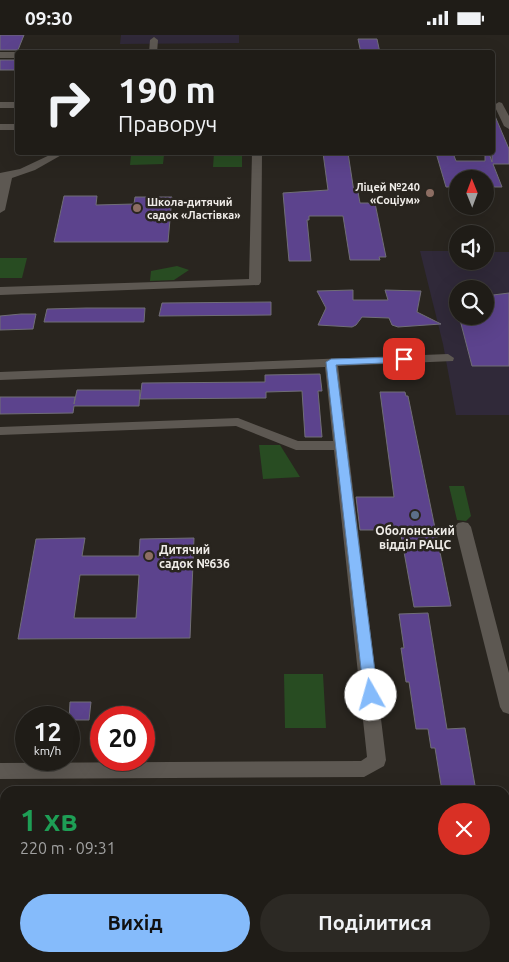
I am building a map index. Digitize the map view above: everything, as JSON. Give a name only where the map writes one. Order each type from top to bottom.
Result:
[{"type":"lane","points":[[153,50],[154,40]]},
{"type":"lane","points":[[0,55],[15,55]]},
{"type":"lane","points":[[0,105],[15,105]]},
{"type":"lane","points":[[499,105],[509,126]]},
{"type":"lane","points":[[0,127],[15,127]]},
{"type":"lane","points":[[0,210],[4,176],[36,166],[56,155]]},
{"type":"lane","points":[[0,291],[255,282],[257,155]]},
{"type":"lane","points":[[0,377],[448,358]]},
{"type":"lane","points":[[0,771],[364,769],[378,760],[331,362]]},
{"type":"lane","points":[[0,431],[238,422],[296,445],[341,446]]},
{"type":"lane","points":[[463,527],[509,707]]},
{"type":"shaded area","points":[[121,35],[239,35],[239,43],[120,44]]},
{"type":"shaded area","points":[[420,251],[449,251],[449,270],[494,270],[494,252],[509,252],[509,415],[456,415],[443,344]]},
{"type":"green space","points":[[131,155],[164,155],[163,164],[130,165]]},
{"type":"green space","points":[[214,155],[242,155],[242,167],[213,167]]},
{"type":"green space","points":[[0,258],[27,258],[22,278],[0,278]]},
{"type":"green space","points":[[177,266],[189,270],[174,280],[150,281],[151,271]]},
{"type":"green space","points":[[259,445],[280,445],[300,477],[263,479]]},
{"type":"green space","points":[[449,486],[464,486],[471,516],[466,521],[457,520]]},
{"type":"green space","points":[[284,674],[323,674],[326,728],[285,728]]},
{"type":"building","points":[[0,35],[24,35],[18,50],[0,50]]},
{"type":"building","points":[[358,39],[377,39],[379,50],[360,50]]},
{"type":"building","points":[[0,60],[15,60],[15,70],[0,70]]},
{"type":"building","points":[[495,116],[509,149],[509,164],[493,164],[502,187],[494,187],[494,170],[449,170],[449,187],[446,187],[437,155],[454,155],[456,161],[485,161],[485,155],[490,155],[492,162],[492,155],[495,155]]},
{"type":"building","points":[[323,155],[348,155],[354,192],[358,192],[360,203],[375,203],[386,257],[379,257],[380,260],[350,260],[343,216],[309,216],[309,220],[307,220],[311,261],[289,261],[283,193],[328,190]]},
{"type":"building","points":[[64,196],[97,196],[96,205],[134,204],[135,197],[172,197],[168,242],[54,242]]},
{"type":"building","points":[[353,290],[353,300],[388,300],[385,290],[421,291],[417,312],[441,324],[398,327],[392,325],[389,318],[362,317],[352,327],[318,325],[326,308],[317,291]]},
{"type":"building","points":[[509,293],[509,366],[472,366],[461,325],[494,325],[494,295]]},
{"type":"building","points":[[271,302],[271,315],[159,316],[162,303]]},
{"type":"building","points":[[145,308],[144,322],[44,322],[47,309]]},
{"type":"building","points":[[36,314],[33,329],[0,330],[0,316]]},
{"type":"building","points":[[320,374],[322,391],[318,391],[322,437],[305,437],[302,391],[266,392],[266,398],[140,399],[142,383],[265,382],[265,375]]},
{"type":"building","points":[[77,390],[140,390],[139,406],[74,406],[73,413],[0,414],[0,397],[75,397],[74,404]]},
{"type":"building","points":[[380,392],[405,392],[406,396],[408,396],[451,606],[414,607],[400,530],[360,530],[356,497],[394,497]]},
{"type":"building","points":[[85,538],[82,556],[139,556],[140,539],[194,538],[190,638],[18,639],[36,539]],"holes":[[[80,575],[139,575],[136,618],[74,618]]]},
{"type":"building","points":[[428,613],[447,729],[465,728],[475,786],[441,786],[435,748],[431,748],[428,729],[416,729],[409,682],[406,682],[399,614]]},
{"type":"building","points":[[70,702],[91,702],[89,720],[80,720],[80,706],[70,706]]},
{"type":"place","name":"Ліцей №240 «Соціум»","points":[[430,193]]},
{"type":"place","name":"Школа-дитячий садок «Ластівка»","points":[[137,208]]},
{"type":"place","name":"Оболонський відділ РАЦС","points":[[415,515]]},
{"type":"place","name":"Дитячий садок №636","points":[[149,556]]},
{"type":"route","points":[[371,695],[331,362],[404,359]]}]
